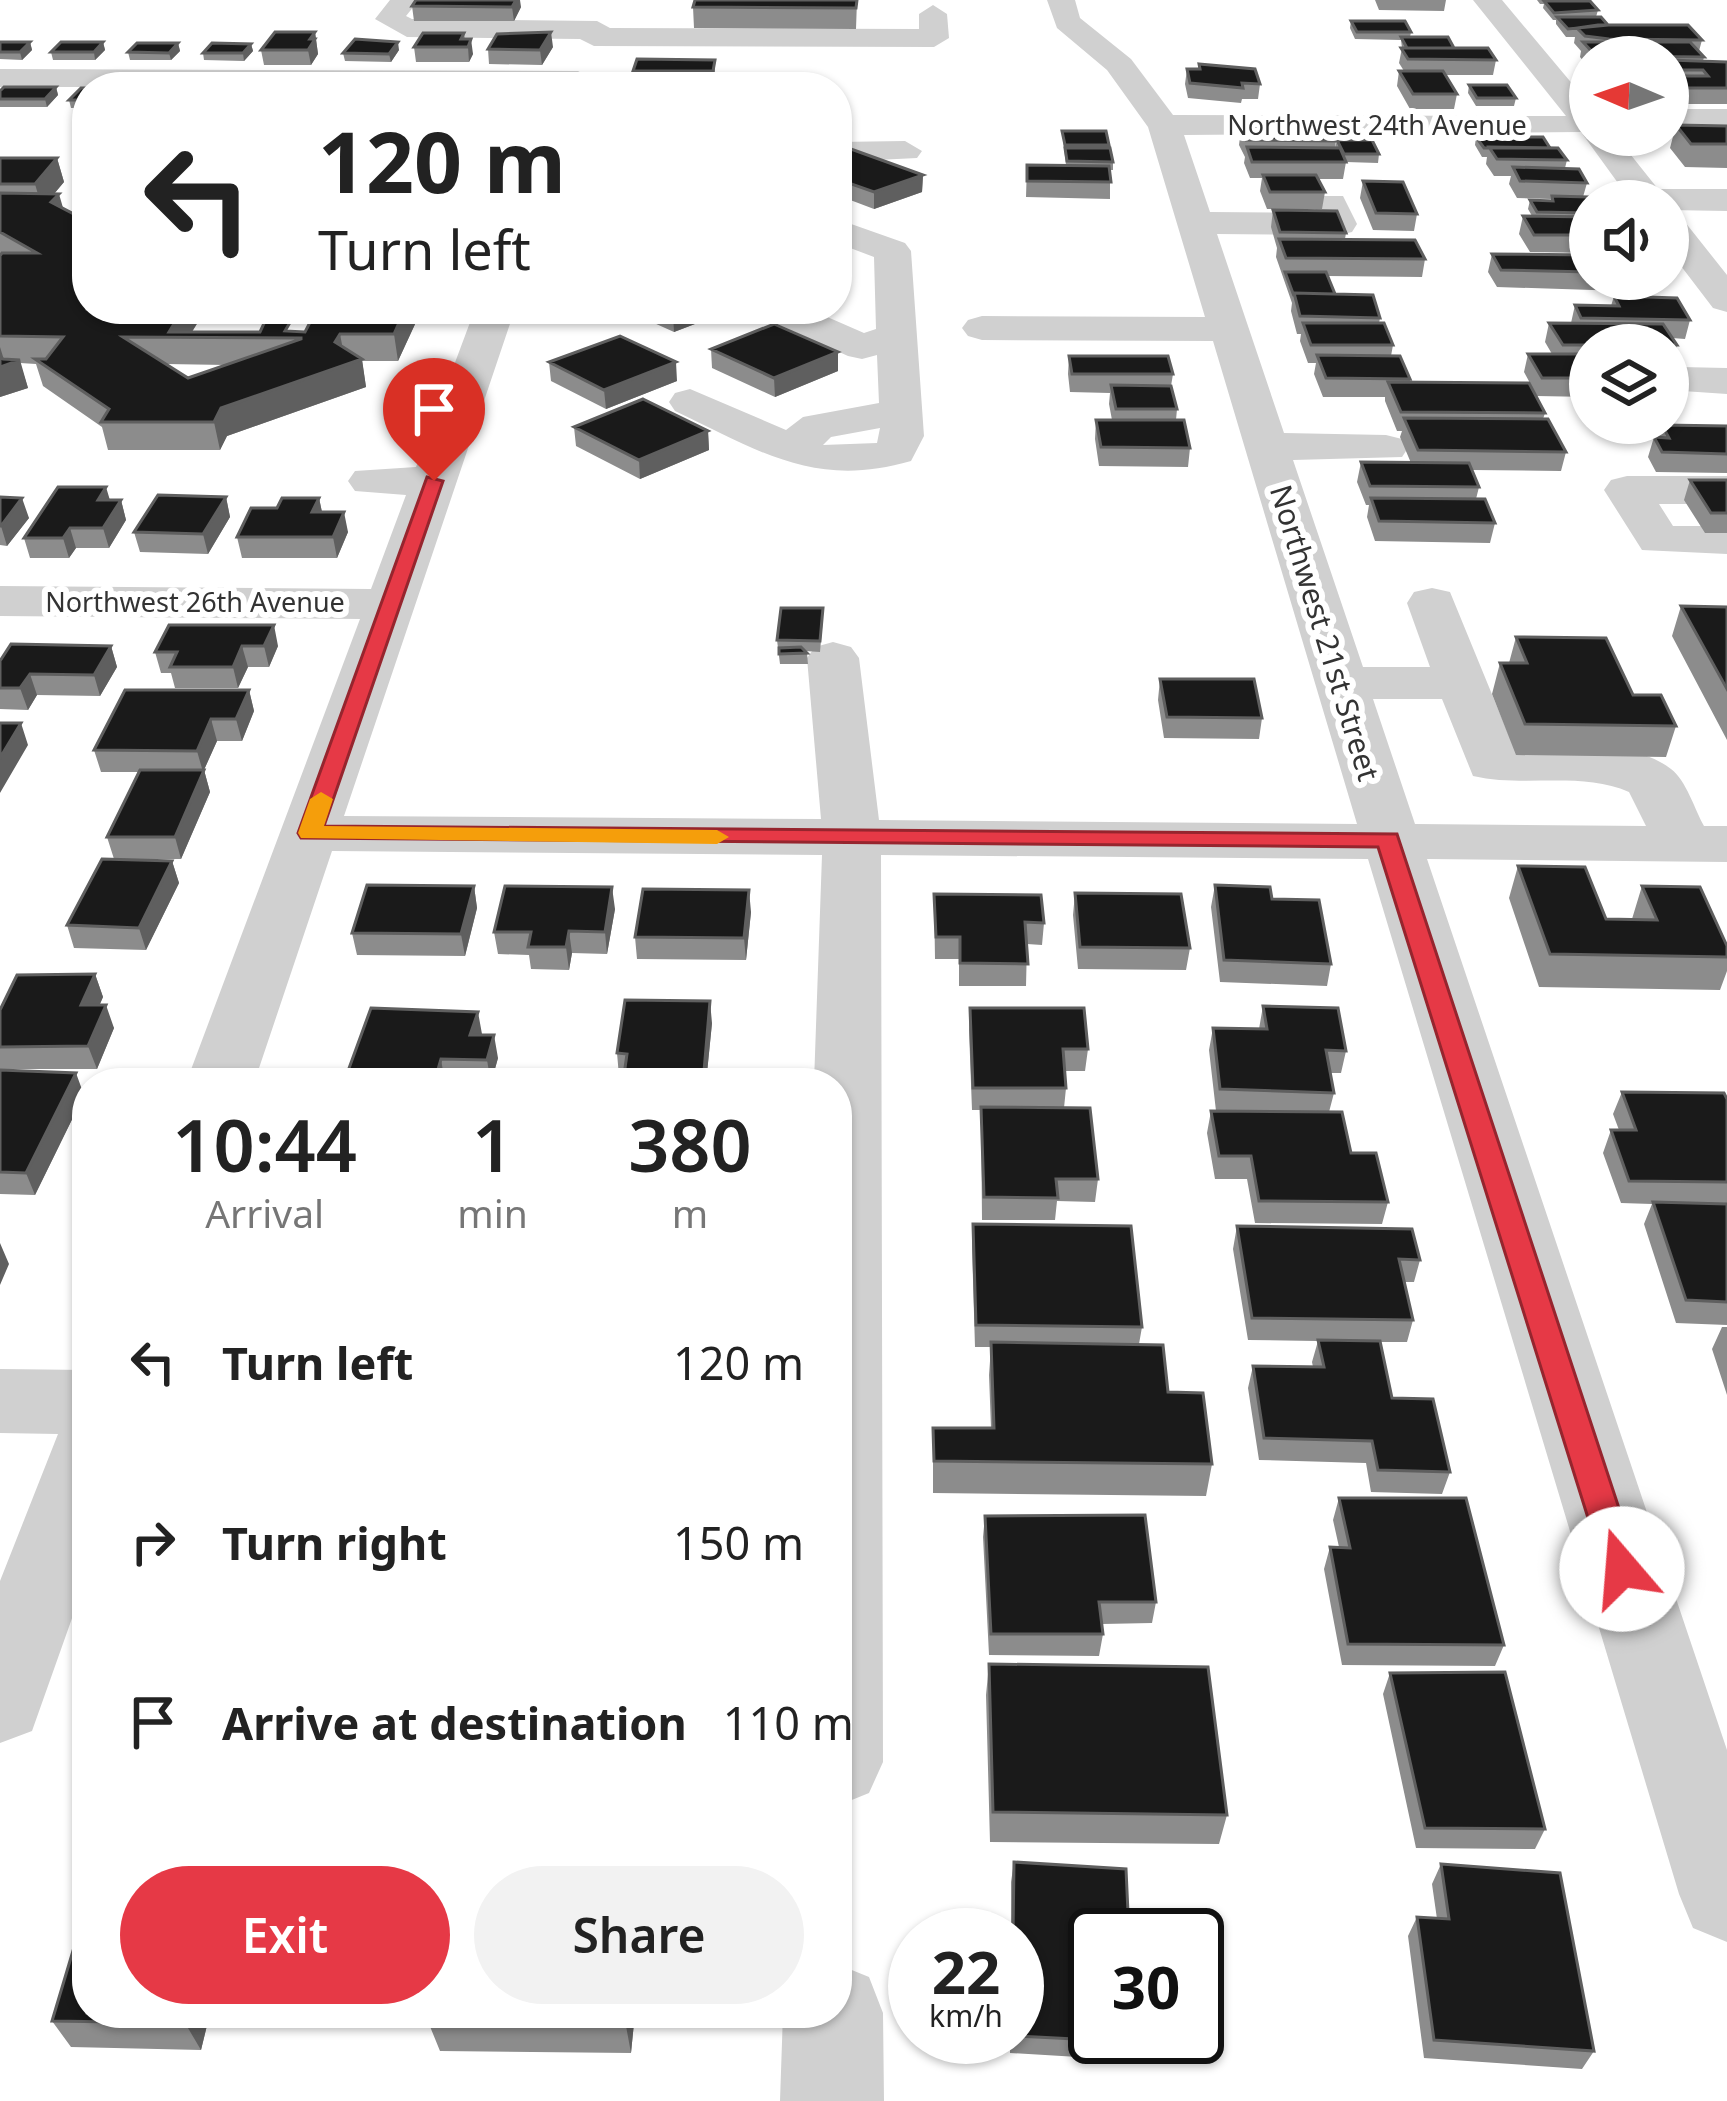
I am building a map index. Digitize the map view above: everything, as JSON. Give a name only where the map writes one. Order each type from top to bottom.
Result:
[{"type":"street","points":[[405,0],[389,19],[407,28],[596,34],[680,24],[882,26],[934,38],[933,14]]},
{"type":"street","points":[[581,72],[609,0]]},
{"type":"street","points":[[1060,0],[1067,22],[1120,65],[1133,89],[1164,125]]},
{"type":"street","points":[[1487,0],[1569,99]]},
{"type":"street","points":[[0,78],[72,79]]},
{"type":"street","points":[[1689,119],[1727,119]]},
{"type":"street","name":"Northwest 24th Avenue","points":[[1164,125],[1569,126]]},
{"type":"street","name":"Northwest 21st Street","points":[[1164,125],[1727,1894]]},
{"type":"street","points":[[852,152],[905,151]]},
{"type":"street","points":[[1614,156],[1633,180]]},
{"type":"street","points":[[1689,200],[1727,200]]},
{"type":"street","points":[[1195,223],[1339,224],[1331,203]]},
{"type":"street","points":[[1689,224],[1727,224]]},
{"type":"street","points":[[690,401],[831,463],[895,452],[902,436],[892,251],[852,236]]},
{"type":"street","points":[[1689,251],[1727,300]]},
{"type":"street","points":[[225,1068],[490,324]]},
{"type":"street","points":[[810,324],[862,347],[896,336]]},
{"type":"street","points":[[982,328],[1229,329]]},
{"type":"street","points":[[1689,380],[1727,381]]},
{"type":"street","points":[[1262,434],[1381,436]]},
{"type":"street","points":[[371,481],[434,481]]},
{"type":"street","points":[[1727,490],[1627,490],[1659,540],[1727,541]]},
{"type":"street","name":"Northwest 26th Avenue","points":[[0,601],[389,604]]},
{"type":"street","points":[[1432,603],[1493,764],[1617,766],[1652,782],[1705,844]]},
{"type":"street","points":[[833,658],[852,838],[848,1068]]},
{"type":"street","points":[[1339,683],[1462,683]]},
{"type":"street","points":[[310,833],[1705,844]]},
{"type":"street","points":[[0,1400],[72,1402]]},
{"type":"street","points":[[0,1702],[72,1498]]},
{"type":"street","points":[[832,2101],[833,2028]]},
{"type":"building","points":[[416,0],[516,0],[512,7],[412,6]]},
{"type":"building","points":[[695,0],[857,0],[856,8],[693,7]]},
{"type":"building","points":[[1544,1],[1590,1],[1598,10],[1554,13]]},
{"type":"building","points":[[1557,17],[1601,17],[1608,25],[1568,29]]},
{"type":"building","points":[[1351,21],[1405,21],[1411,32],[1357,32]]},
{"type":"building","points":[[1688,25],[1702,40],[1585,36],[1577,28]]},
{"type":"building","points":[[275,32],[315,32],[310,39],[315,39],[308,50],[261,50]]},
{"type":"building","points":[[551,32],[540,50],[488,49],[497,34]]},
{"type":"building","points":[[423,33],[464,33],[461,39],[471,39],[468,47],[414,47]]},
{"type":"building","points":[[1401,37],[1448,37],[1454,48],[1407,48]]},
{"type":"building","points":[[355,39],[398,42],[389,54],[343,53]]},
{"type":"building","points":[[0,42],[30,42],[20,52],[0,52]]},
{"type":"building","points":[[61,42],[103,42],[94,52],[51,52]]},
{"type":"building","points":[[1689,42],[1690,42],[1704,57],[1689,57]]},
{"type":"building","points":[[137,43],[178,43],[169,53],[128,52]]},
{"type":"building","points":[[212,43],[251,44],[243,53],[203,53]]},
{"type":"building","points":[[1401,48],[1488,48],[1496,60],[1408,59]]},
{"type":"building","points":[[637,59],[715,60],[713,71],[633,71]]},
{"type":"building","points":[[1689,61],[1727,62],[1727,88],[1689,88],[1689,76],[1708,76],[1703,70],[1689,70]]},
{"type":"building","points":[[1199,64],[1255,69],[1260,84],[1242,83],[1243,88],[1190,83],[1187,69],[1200,69]]},
{"type":"building","points":[[1399,71],[1443,71],[1457,94],[1413,94]]},
{"type":"building","points":[[1469,85],[1507,85],[1516,98],[1477,98]]},
{"type":"building","points":[[4,87],[56,87],[45,99],[0,99]]},
{"type":"building","points":[[1689,125],[1727,126],[1727,144],[1691,144]]},
{"type":"building","points":[[1241,129],[1330,129],[1336,141],[1246,140]]},
{"type":"building","points":[[1062,131],[1106,131],[1109,145],[1065,145]]},
{"type":"building","points":[[1476,137],[1543,137],[1550,148],[1484,148]]},
{"type":"building","points":[[1337,140],[1372,140],[1379,154],[1344,154]]},
{"type":"building","points":[[1247,147],[1340,148],[1346,162],[1252,162]]},
{"type":"building","points":[[1489,147],[1558,148],[1567,160],[1497,159]]},
{"type":"building","points":[[1065,148],[1110,148],[1113,162],[1067,161]]},
{"type":"building","points":[[852,149],[923,175],[874,192],[852,184]]},
{"type":"building","points":[[0,158],[57,158],[35,184],[0,184]]},
{"type":"building","points":[[1027,165],[1109,166],[1111,182],[1027,181]]},
{"type":"building","points":[[1513,167],[1579,169],[1585,180],[1569,182],[1520,181]]},
{"type":"building","points":[[1263,175],[1316,175],[1325,192],[1270,192]]},
{"type":"building","points":[[1363,181],[1403,182],[1417,214],[1376,213]]},
{"type":"building","points":[[0,193],[59,194],[51,202],[72,213],[72,324],[174,324],[169,332],[260,332],[264,324],[289,324],[285,331],[305,332],[309,324],[398,324],[394,334],[340,334],[335,342],[362,359],[221,408],[214,422],[101,422],[109,409],[35,359],[46,359],[63,337],[0,336],[0,256],[37,253],[0,232]],"holes":[[[123,337],[301,338],[188,378]]]},
{"type":"building","points":[[1552,196],[1569,196],[1569,213],[1537,212],[1530,200],[1553,201]]},
{"type":"building","points":[[1273,210],[1337,211],[1346,233],[1280,232]]},
{"type":"building","points":[[1523,216],[1569,217],[1569,235],[1534,235]]},
{"type":"building","points":[[1279,239],[1415,240],[1425,259],[1286,258]]},
{"type":"building","points":[[1492,254],[1569,255],[1569,272],[1501,270]]},
{"type":"building","points":[[1285,272],[1326,272],[1335,294],[1294,296]]},
{"type":"building","points":[[1294,293],[1373,295],[1380,318],[1300,316]]},
{"type":"building","points":[[1616,300],[1678,300],[1690,320],[1581,318],[1575,305],[1619,306]]},
{"type":"building","points":[[1303,323],[1384,323],[1393,345],[1311,345]]},
{"type":"building","points":[[1549,323],[1663,324],[1569,324],[1569,345],[1563,345]]},
{"type":"building","points":[[774,324],[838,352],[774,378],[711,349]]},
{"type":"building","points":[[620,336],[676,362],[604,390],[549,362]]},
{"type":"building","points":[[1528,354],[1569,354],[1569,378],[1542,378]]},
{"type":"building","points":[[1317,355],[1400,356],[1410,379],[1326,378]]},
{"type":"building","points":[[1069,356],[1168,356],[1173,374],[1072,374]]},
{"type":"building","points":[[1388,382],[1529,383],[1545,413],[1401,412]]},
{"type":"building","points":[[1111,385],[1171,386],[1177,409],[1116,409]]},
{"type":"building","points":[[643,399],[708,431],[639,460],[574,427]]},
{"type":"building","points":[[1404,418],[1548,419],[1566,452],[1418,450]]},
{"type":"building","points":[[1096,420],[1184,420],[1190,448],[1101,447]]},
{"type":"building","points":[[1689,425],[1727,426],[1727,454],[1662,452],[1658,444],[1689,444]]},
{"type":"building","points":[[1361,462],[1469,463],[1479,487],[1370,486]]},
{"type":"building","points":[[1690,480],[1727,480],[1727,513],[1711,513]]},
{"type":"building","points":[[58,487],[106,487],[98,500],[121,500],[103,528],[70,528],[63,538],[24,538]]},
{"type":"building","points":[[158,495],[226,497],[203,534],[134,532]]},
{"type":"building","points":[[0,497],[22,498],[1,526],[0,526]]},
{"type":"building","points":[[282,498],[319,498],[312,512],[344,512],[333,537],[237,537],[251,508],[277,508]]},
{"type":"building","points":[[1371,498],[1485,499],[1495,523],[1379,521]]},
{"type":"building","points":[[1681,606],[1727,607],[1727,689]]},
{"type":"building","points":[[781,608],[823,608],[820,641],[777,640]]},
{"type":"building","points":[[169,625],[274,625],[264,646],[242,646],[233,667],[170,667],[177,652],[155,652]]},
{"type":"building","points":[[1516,637],[1606,638],[1633,695],[1661,695],[1676,726],[1525,724],[1500,663],[1527,663]]},
{"type":"building","points":[[11,644],[111,646],[94,675],[30,674],[20,688],[0,688],[0,661]]},
{"type":"building","points":[[801,647],[807,653],[779,654],[779,648]]},
{"type":"building","points":[[1160,679],[1254,679],[1262,718],[1167,717]]},
{"type":"building","points":[[125,690],[249,690],[236,719],[211,719],[197,751],[94,750]]},
{"type":"building","points":[[0,723],[21,723],[0,758]]},
{"type":"building","points":[[140,770],[204,770],[175,837],[107,837]]},
{"type":"building","points":[[102,859],[172,861],[139,928],[67,925]]},
{"type":"building","points":[[1518,866],[1585,867],[1606,919],[1657,920],[1642,886],[1700,887],[1727,946],[1727,957],[1550,954]]},
{"type":"building","points":[[367,885],[474,886],[461,934],[352,933]]},
{"type":"building","points":[[1215,885],[1270,887],[1272,899],[1319,900],[1331,964],[1224,960]]},
{"type":"building","points":[[505,886],[612,887],[605,932],[569,931],[566,947],[528,947],[531,932],[494,932]]},
{"type":"building","points":[[643,889],[749,890],[744,938],[635,937]]},
{"type":"building","points":[[1075,893],[1181,894],[1190,948],[1080,947]]},
{"type":"building","points":[[934,894],[1041,895],[1044,923],[1025,922],[1028,964],[960,963],[960,937],[936,937]]},
{"type":"building","points":[[95,974],[81,1005],[106,1005],[88,1046],[0,1047],[0,1010],[17,975]]},
{"type":"building","points":[[625,1000],[710,1001],[704,1068],[625,1068],[627,1054],[617,1053]]},
{"type":"building","points":[[1263,1006],[1338,1008],[1346,1051],[1326,1050],[1334,1093],[1220,1089],[1213,1028],[1267,1029]]},
{"type":"building","points":[[371,1008],[478,1012],[470,1035],[494,1035],[487,1060],[441,1059],[438,1068],[349,1068]]},
{"type":"building","points":[[970,1008],[1084,1008],[1088,1049],[1063,1049],[1066,1088],[973,1088]]},
{"type":"building","points":[[0,1070],[72,1073],[26,1173],[0,1172]]},
{"type":"building","points":[[1622,1092],[1724,1093],[1727,1182],[1629,1181],[1611,1130],[1636,1130]]},
{"type":"building","points":[[981,1107],[1090,1108],[1098,1179],[1056,1179],[1058,1198],[984,1197]]},
{"type":"building","points":[[1211,1111],[1342,1112],[1351,1153],[1376,1153],[1388,1202],[1259,1201],[1251,1156],[1219,1156]]},
{"type":"building","points":[[1653,1202],[1727,1204],[1727,1302],[1686,1300]]},
{"type":"building","points":[[973,1224],[1131,1226],[1142,1327],[976,1325]]},
{"type":"building","points":[[1237,1226],[1412,1229],[1420,1260],[1399,1259],[1413,1320],[1252,1318]]},
{"type":"building","points":[[1318,1340],[1380,1341],[1392,1398],[1433,1399],[1450,1472],[1378,1470],[1372,1441],[1264,1438],[1253,1366],[1324,1367]]},
{"type":"building","points":[[991,1342],[1163,1345],[1168,1392],[1203,1393],[1212,1464],[934,1461],[933,1428],[994,1428]]},
{"type":"building","points":[[1339,1498],[1466,1498],[1504,1645],[1348,1644],[1330,1547],[1350,1548]]},
{"type":"building","points":[[1145,1515],[1156,1602],[1099,1602],[1103,1634],[991,1634],[985,1516]]},
{"type":"building","points":[[989,1664],[1208,1667],[1227,1815],[993,1812]]},
{"type":"building","points":[[1505,1672],[1545,1829],[1425,1828],[1390,1673]]},
{"type":"building","points":[[1014,1862],[1126,1869],[1128,1908],[1068,1908],[1068,2039],[1044,2037],[1044,1908],[1013,1908]]},
{"type":"building","points":[[1441,1864],[1560,1873],[1594,2051],[1434,2040],[1417,1917],[1449,1919]]},
{"type":"building","points":[[72,1954],[72,2021],[52,2021]]},
{"type":"slow traffic","points":[[321,799],[310,833],[717,837]]},
{"type":"route","points":[[434,481],[310,833],[1388,839],[1622,1569]]}]
